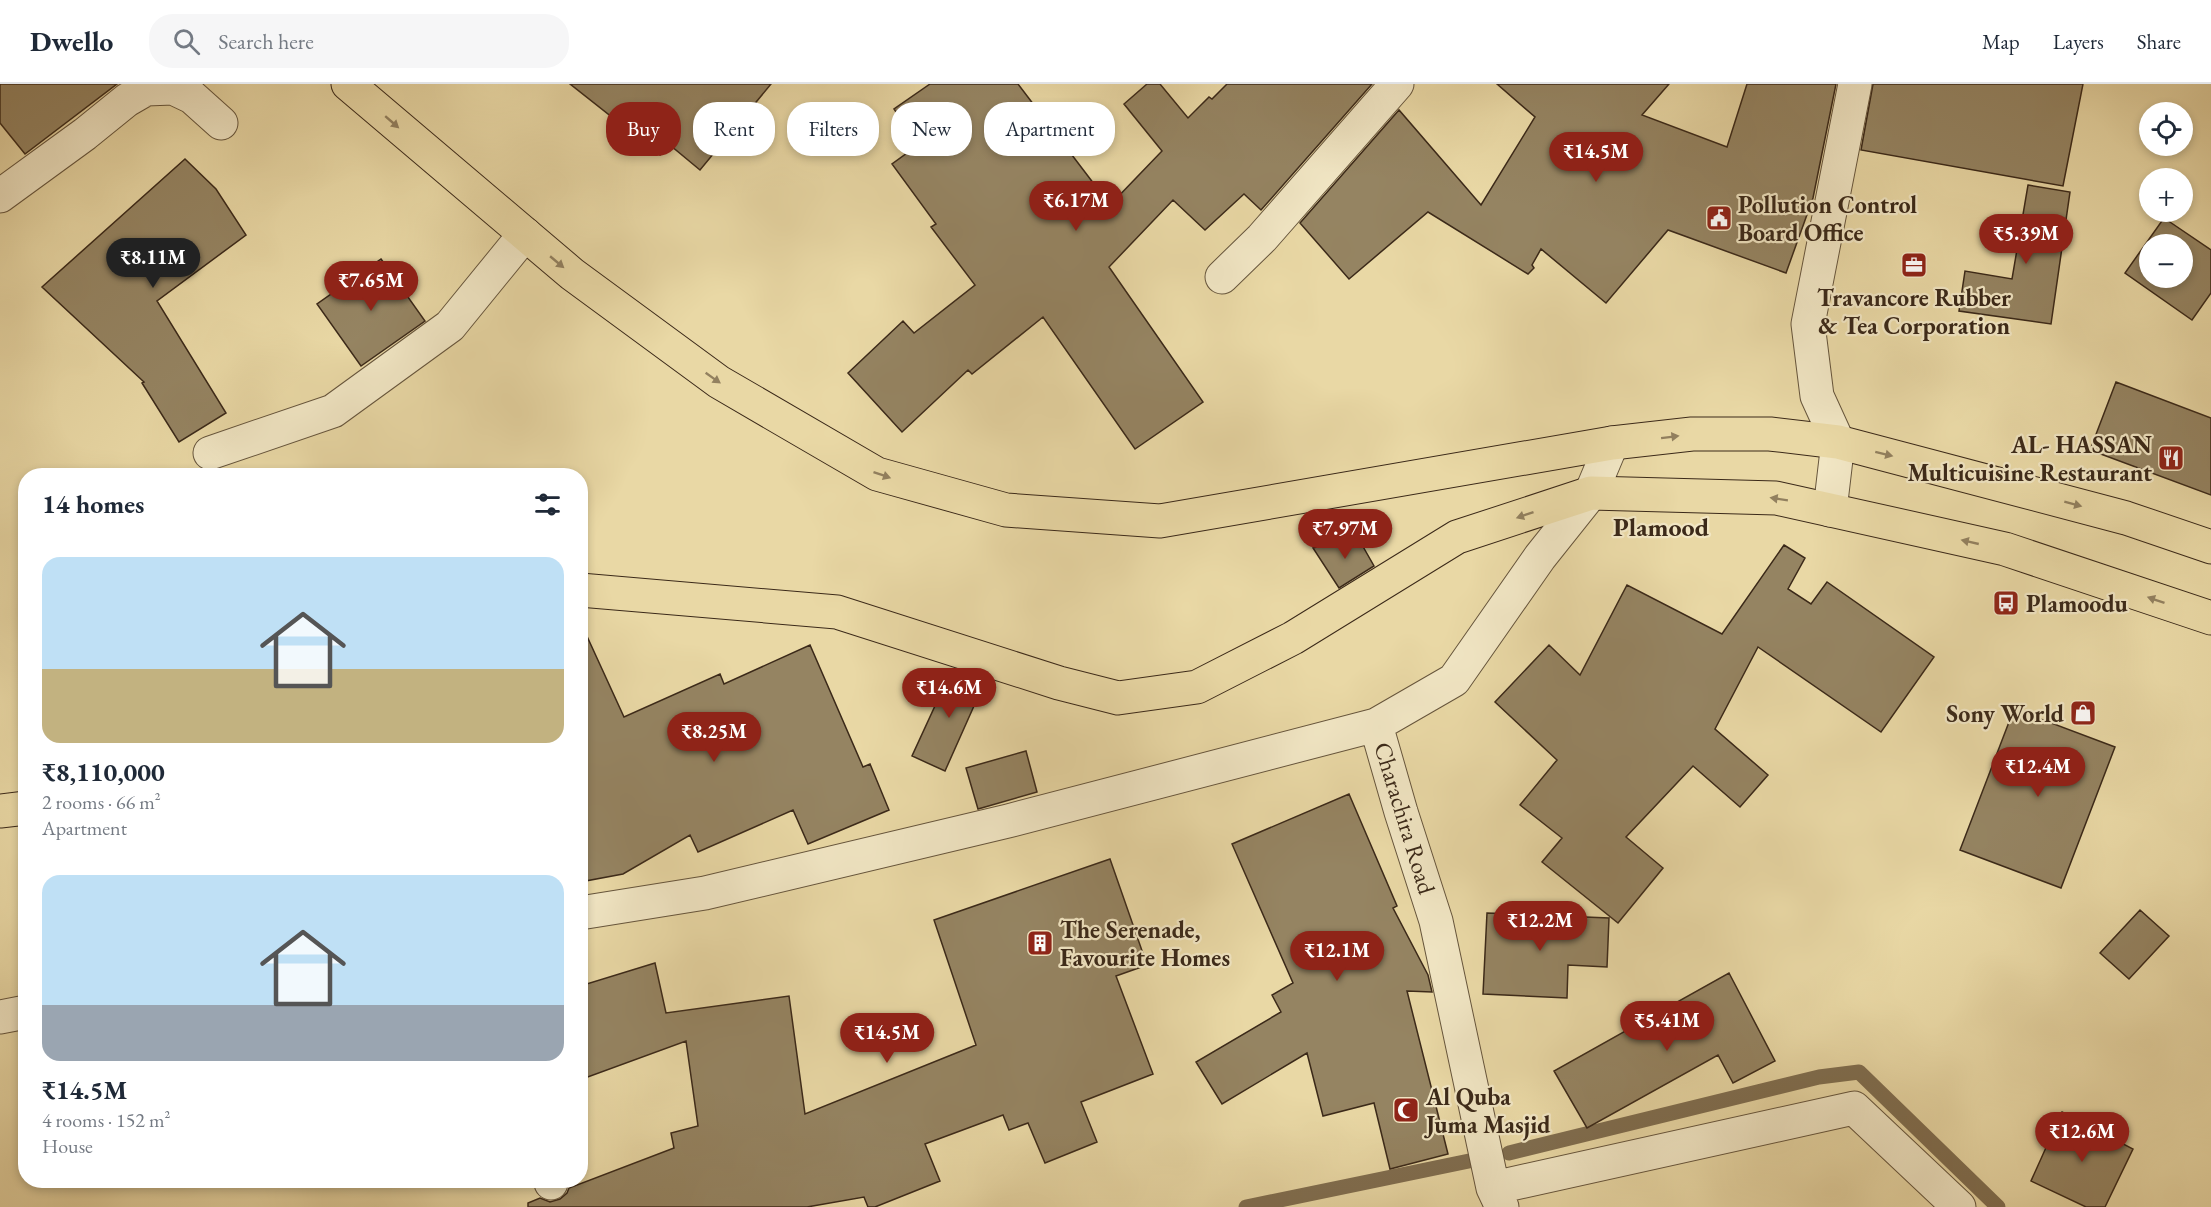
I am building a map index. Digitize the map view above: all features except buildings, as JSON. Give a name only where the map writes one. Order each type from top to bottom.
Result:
[{"type":"main road","points":[[348,84],[572,274],[719,382],[877,474],[1006,510],[1160,521],[1612,444],[1692,434],[1770,434],[1838,442],[2126,518],[2211,547]]},
{"type":"main road","points":[[588,591],[837,612],[1059,683],[1118,698],[1197,687],[1293,638],[1457,537],[1591,492],[1776,498],[2005,549],[2211,618]]},
{"type":"main road","points":[[0,811],[18,809]]},
{"type":"street","points":[[1221,277],[1262,238],[1398,84]]},
{"type":"street","points":[[1830,510],[1838,442],[1817,396],[1808,324],[1855,84]]},
{"type":"street","points":[[0,196],[127,100],[146,89],[173,88],[192,97],[221,123]]},
{"type":"street","points":[[210,453],[333,411],[450,326],[525,234]]},
{"type":"street","name":"Charachira Road","points":[[1500,1202],[1477,1114],[1436,921],[1376,725],[1455,680],[1540,557],[1591,492],[1612,444]]},
{"type":"street","points":[[588,912],[705,893],[997,824],[1376,725]]},
{"type":"street","points":[[0,1017],[18,1014]]},
{"type":"street","points":[[1500,1202],[1854,1108],[1959,1207]]},
{"type":"waterway","points":[[1509,1153],[1819,1077],[1859,1072],[1998,1207]]},
{"type":"waterway","points":[[1246,1207],[1469,1161]]},
{"type":"place","name":"Pollution Control Board Office","points":[[1719,218]]},
{"type":"place","name":"Travancore Rubber & Tea Corporation","points":[[1914,265]]},
{"type":"place","name":"AL- HASSAN Multicuisine Restaurant","points":[[2171,458]]},
{"type":"place","name":"Plamoodu","points":[[2006,603]]},
{"type":"place","name":"Sony World","points":[[2083,713]]},
{"type":"place","name":"The Serenade, Favourite Homes","points":[[1040,943]]},
{"type":"place","name":"Al Quba Juma Masjid","points":[[1406,1110]]},
{"type":"district","name":"Plamood","points":[[1661,527]]}]
